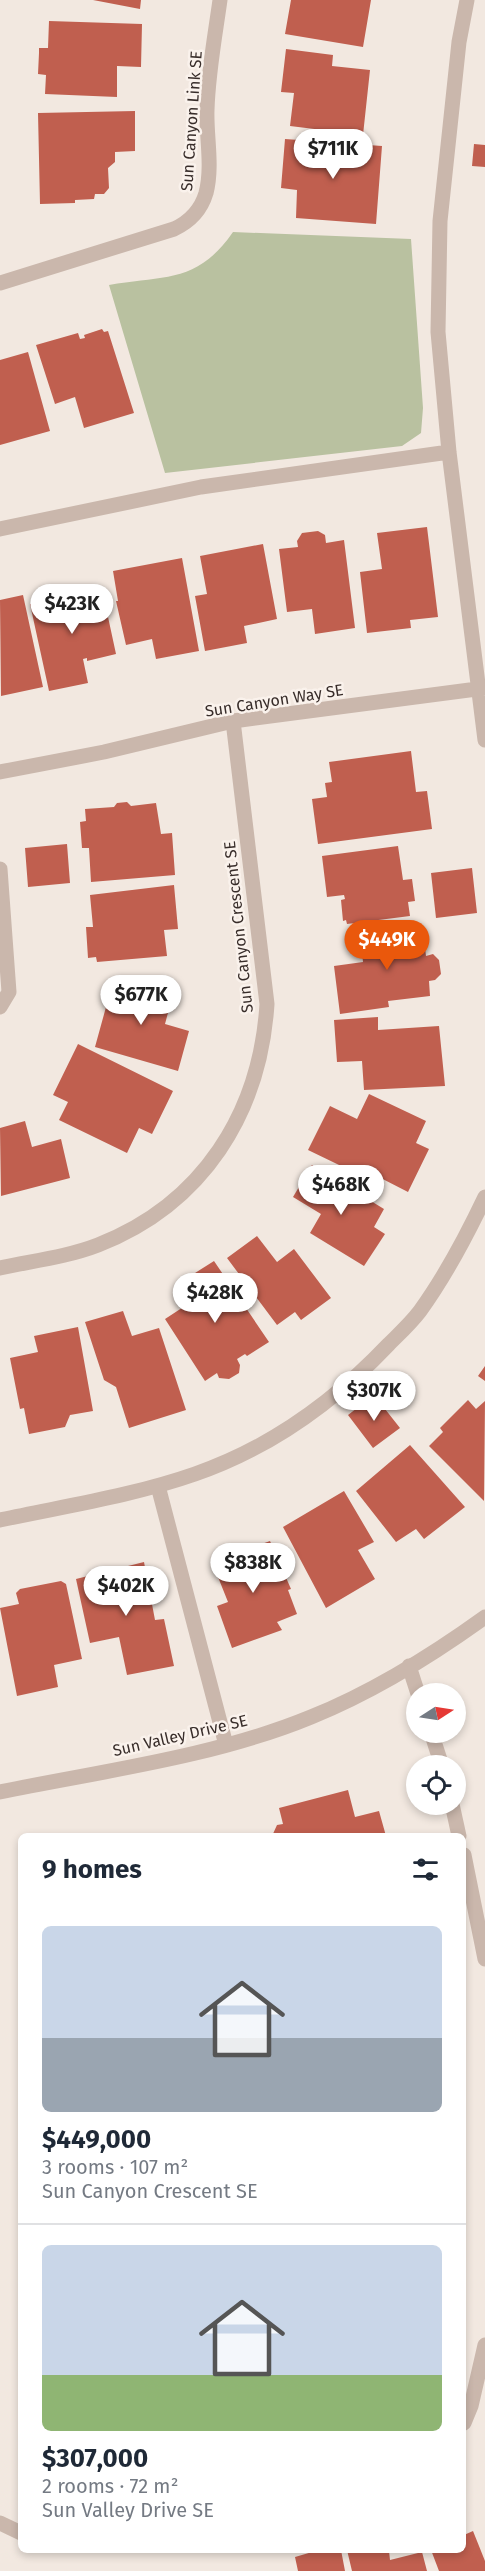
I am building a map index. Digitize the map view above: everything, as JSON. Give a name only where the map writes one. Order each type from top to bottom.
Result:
[{"type":"street","name":"Sun Canyon Link SE","points":[[0,283],[174,229],[187,222],[197,211],[206,194],[207,109],[220,0]]},
{"type":"street","points":[[467,0],[459,42],[440,221],[438,332],[449,452],[482,689],[485,740]]},
{"type":"street","points":[[0,529],[201,487],[449,452]]},
{"type":"street","name":"Sun Canyon Way SE","points":[[0,772],[104,752],[233,721],[482,689]]},
{"type":"street","name":"Sun Canyon Crescent SE","points":[[0,1268],[98,1245],[157,1214],[185,1192],[218,1154],[235,1127],[258,1071],[266,1030],[267,1004],[233,721]]},
{"type":"street","points":[[0,869],[9,992],[0,1007]]},
{"type":"street","points":[[0,1520],[158,1486],[239,1457],[296,1425],[353,1382],[419,1313],[461,1248],[485,1197]]},
{"type":"street","points":[[158,1486],[226,1745]]},
{"type":"street","name":"Sun Valley Drive SE","points":[[0,1792],[226,1745],[310,1718],[370,1690],[485,1617]]},
{"type":"street","points":[[409,1666],[414,1683]]},
{"type":"street","points":[[454,1815],[458,1833]]},
{"type":"street","points":[[466,1865],[485,1959]]},
{"type":"street","points":[[466,2418],[485,2345]]},
{"type":"street","points":[[0,2523],[18,2532]]},
{"type":"green space","points":[[233,232],[411,239],[423,408],[421,433],[402,446],[165,473],[109,285],[163,278],[193,269],[220,249]]},
{"type":"building","points":[[93,0],[141,0],[140,9]]},
{"type":"building","points":[[291,0],[371,0],[363,47],[285,34]]},
{"type":"building","points":[[49,21],[142,24],[141,67],[117,66],[117,97],[45,94],[46,75],[38,74],[39,48],[48,48]]},
{"type":"building","points":[[286,49],[333,55],[332,66],[370,70],[363,135],[290,126],[294,93],[281,92]]},
{"type":"building","points":[[135,111],[135,151],[115,152],[115,162],[108,168],[109,188],[104,194],[95,194],[94,199],[75,200],[75,203],[40,204],[38,113]]},
{"type":"building","points":[[285,139],[382,146],[376,224],[296,218],[297,190],[281,188]]},
{"type":"building","points":[[474,144],[485,145],[485,167],[472,166]]},
{"type":"building","points":[[102,329],[104,332],[108,331],[134,413],[84,428],[75,397],[55,404],[36,345],[78,333],[80,339],[85,338],[84,335]]},
{"type":"building","points":[[28,352],[50,431],[0,445],[0,360]]},
{"type":"building","points":[[427,527],[438,617],[410,620],[411,628],[367,633],[360,572],[382,569],[377,533]]},
{"type":"building","points":[[318,531],[325,535],[326,543],[344,540],[355,628],[315,634],[312,609],[287,612],[279,549],[298,547],[297,541],[302,533]]},
{"type":"building","points":[[263,544],[277,619],[244,626],[247,643],[205,651],[195,596],[207,594],[200,556]]},
{"type":"building","points":[[182,558],[199,651],[156,659],[152,639],[126,645],[116,601],[118,601],[113,571]]},
{"type":"building","points":[[87,589],[88,592],[102,589],[116,654],[87,661],[87,658],[83,659],[88,683],[49,691],[30,604],[46,601],[45,598]]},
{"type":"building","points":[[23,595],[43,687],[1,696],[0,600]]},
{"type":"building","points":[[411,751],[416,792],[427,791],[432,829],[318,844],[312,799],[327,797],[325,783],[332,782],[329,762]]},
{"type":"building","points":[[127,802],[131,806],[156,803],[161,834],[172,833],[175,875],[91,882],[89,848],[82,848],[80,822],[86,821],[85,809],[114,807],[117,803]]},
{"type":"building","points":[[67,844],[70,883],[28,887],[25,848]]},
{"type":"building","points":[[398,846],[403,880],[412,879],[415,901],[408,902],[410,916],[347,924],[346,920],[343,921],[341,900],[345,899],[344,895],[327,897],[322,856]]},
{"type":"building","points":[[472,868],[477,913],[436,918],[431,873]]},
{"type":"building","points":[[174,885],[178,929],[164,930],[167,956],[97,962],[96,957],[88,958],[86,927],[93,927],[90,895]]},
{"type":"building","points":[[422,925],[426,956],[433,954],[439,960],[441,974],[435,980],[429,981],[430,996],[388,1001],[389,1007],[340,1014],[334,966],[363,962],[360,933]]},
{"type":"building","points":[[114,978],[173,994],[165,1024],[189,1031],[178,1071],[95,1047]]},
{"type":"building","points":[[378,1017],[378,1030],[439,1026],[445,1086],[364,1090],[362,1061],[337,1062],[334,1020]]},
{"type":"building","points":[[78,1044],[173,1091],[152,1134],[139,1128],[127,1153],[59,1120],[68,1102],[53,1095]]},
{"type":"building","points":[[369,1094],[426,1121],[416,1143],[429,1149],[408,1192],[369,1172],[366,1178],[308,1150],[330,1106],[357,1119]]},
{"type":"building","points":[[25,1121],[32,1147],[61,1139],[70,1178],[1,1196],[0,1128]]},
{"type":"building","points":[[312,1165],[384,1209],[374,1227],[385,1234],[364,1266],[310,1233],[321,1214],[293,1197]]},
{"type":"building","points":[[257,1236],[277,1262],[294,1249],[331,1298],[301,1320],[295,1312],[277,1325],[227,1258]]},
{"type":"building","points":[[214,1261],[269,1342],[247,1356],[245,1354],[237,1359],[240,1365],[239,1373],[229,1379],[219,1378],[217,1373],[205,1381],[165,1319],[188,1304],[176,1285]]},
{"type":"building","points":[[123,1311],[132,1336],[159,1328],[186,1410],[129,1428],[116,1387],[104,1380],[85,1322]]},
{"type":"building","points":[[78,1327],[93,1411],[70,1415],[65,1427],[29,1434],[24,1408],[20,1409],[10,1358],[38,1352],[34,1336]]},
{"type":"building","points":[[485,1366],[485,1381],[478,1376]]},
{"type":"building","points":[[374,1395],[400,1428],[373,1448],[348,1415]]},
{"type":"building","points":[[468,1400],[476,1409],[485,1401],[484,1501],[429,1446],[443,1432],[440,1428]]},
{"type":"building","points":[[410,1445],[465,1507],[424,1539],[416,1529],[396,1542],[356,1491]]},
{"type":"building","points":[[344,1491],[374,1542],[358,1550],[375,1579],[326,1608],[283,1527]]},
{"type":"building","points":[[270,1541],[291,1589],[288,1590],[297,1614],[277,1622],[282,1630],[232,1648],[217,1606],[228,1602],[212,1562]]},
{"type":"building","points":[[144,1562],[155,1620],[164,1619],[174,1666],[127,1675],[119,1637],[90,1643],[76,1579]]},
{"type":"building","points":[[61,1581],[66,1584],[82,1659],[54,1665],[58,1687],[17,1696],[0,1608],[19,1604],[16,1593],[20,1589]]},
{"type":"building","points":[[348,1790],[355,1817],[379,1811],[385,1833],[273,1833],[277,1825],[283,1824],[279,1808]]},
{"type":"building","points":[[473,2531],[485,2561],[485,2571],[439,2571],[432,2553],[466,2553],[466,2534]]},
{"type":"building","points":[[309,2553],[342,2553],[345,2571],[298,2571],[295,2557]]},
{"type":"building","points":[[348,2553],[389,2553],[390,2560],[422,2553],[427,2571],[352,2571]]}]
